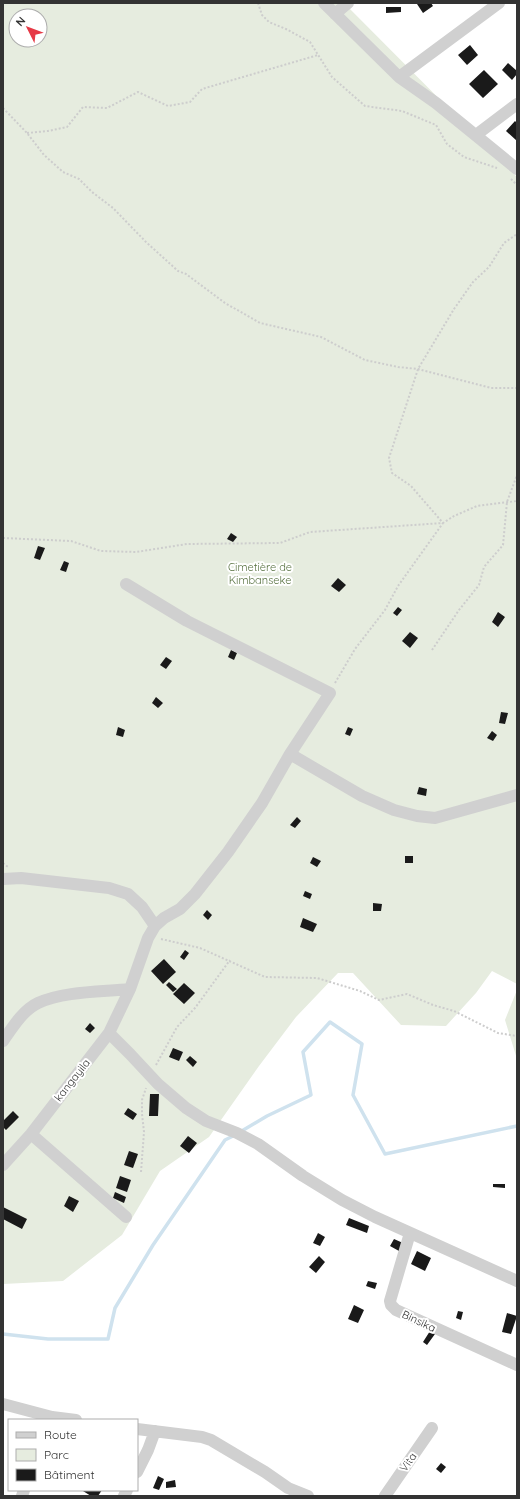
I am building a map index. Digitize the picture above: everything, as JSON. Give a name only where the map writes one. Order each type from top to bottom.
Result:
[{"type":"street","points":[[324,3],[399,77],[436,103],[517,169]]},
{"type":"street","points":[[334,14],[348,3]]},
{"type":"street","points":[[399,77],[499,3]]},
{"type":"street","points":[[476,135],[517,104]]},
{"type":"street","points":[[3,879],[22,878],[109,888],[128,894],[142,906],[155,926],[164,918],[180,908],[195,894],[228,852],[262,803],[290,754],[330,692],[187,621],[126,584]]},
{"type":"street","points":[[290,754],[362,796],[394,810],[417,816],[436,818],[517,795]]},
{"type":"street","name":"kangayila","points":[[3,1165],[30,1134],[109,1033],[130,989],[148,938],[155,926]]},
{"type":"street","points":[[3,1041],[26,1012],[37,1003],[56,997],[130,989]]},
{"type":"street","points":[[109,1033],[158,1084],[180,1103],[206,1121],[237,1133],[258,1144],[342,1200],[410,1233],[517,1281]]},
{"type":"street","points":[[30,1134],[126,1217]]},
{"type":"street","name":"Binsika","points":[[410,1233],[390,1301],[393,1308],[517,1365]]},
{"type":"street","points":[[3,1404],[51,1418],[64,1419]]},
{"type":"street","name":"Vita","points":[[385,1496],[432,1428]]},
{"type":"street","points":[[138,1429],[202,1437],[211,1440],[265,1472],[285,1492],[308,1496]]},
{"type":"street","points":[[138,1470],[155,1431]]},
{"type":"path","points":[[258,3],[262,15],[270,22],[310,42],[332,78],[365,106],[402,111],[436,125],[447,144],[464,157],[500,169]]},
{"type":"path","points":[[27,133],[68,127],[83,106],[107,108],[138,92],[168,106],[190,102],[202,89],[318,55]]},
{"type":"path","points":[[3,108],[27,133],[44,155],[63,172],[79,179],[92,192],[113,208],[146,242],[178,271],[186,274],[225,303],[260,323],[321,337],[365,360],[398,367],[418,369],[491,388],[517,388]]},
{"type":"path","points":[[506,175],[517,186]]},
{"type":"path","points":[[443,523],[411,486],[392,472],[389,458],[418,369],[454,309],[473,282],[489,267],[504,243],[517,234]]},
{"type":"path","points":[[432,650],[479,585],[484,567],[502,545],[507,502],[517,475]]},
{"type":"path","points":[[330,692],[354,649],[385,610],[398,586],[443,523],[454,516],[477,506],[517,501]]},
{"type":"path","points":[[3,538],[71,541],[101,551],[136,552],[187,544],[280,543],[310,532],[443,523]]},
{"type":"path","points":[[148,938],[171,940],[200,948],[230,960],[265,977],[317,978],[360,991],[379,1000],[407,994],[433,1005],[454,1011],[498,1033],[517,1036]]},
{"type":"path","points":[[141,1172],[144,1132],[142,1100],[146,1089],[148,1074],[158,1063],[177,1027],[195,1008],[230,960]]},
{"type":"green space","name":"Cimetière de Kimbanseke","points":[[3,3],[344,3],[517,177],[517,984],[492,971],[476,993],[446,1026],[401,1025],[353,973],[338,973],[296,1017],[209,1137],[160,1171],[122,1235],[63,1281],[3,1284]]},
{"type":"green space","points":[[517,990],[517,1059],[505,1020]]},
{"type":"building","points":[[431,3],[433,6],[423,13],[417,4]]},
{"type":"building","points":[[386,7],[401,7],[401,12],[386,13]]},
{"type":"building","points":[[470,45],[478,55],[467,65],[458,55]]},
{"type":"building","points":[[508,63],[517,71],[517,74],[512,80],[502,70]]},
{"type":"building","points":[[484,70],[498,84],[483,98],[469,84]]},
{"type":"building","points":[[515,121],[517,123],[517,141],[506,131]]},
{"type":"building","points":[[231,533],[237,537],[233,542],[227,539]]},
{"type":"building","points":[[38,546],[45,548],[40,560],[34,558]]},
{"type":"building","points":[[64,561],[69,563],[66,572],[60,570]]},
{"type":"building","points":[[338,578],[346,585],[339,592],[331,586]]},
{"type":"building","points":[[398,607],[402,610],[397,616],[393,613]]},
{"type":"building","points":[[498,612],[505,617],[498,627],[492,622]]},
{"type":"building","points":[[410,632],[418,638],[410,648],[402,641]]},
{"type":"building","points":[[231,650],[237,653],[234,660],[228,657]]},
{"type":"building","points":[[166,657],[172,661],[166,669],[160,665]]},
{"type":"building","points":[[156,697],[163,703],[158,708],[152,703]]},
{"type":"building","points":[[501,712],[508,713],[505,724],[499,723]]},
{"type":"building","points":[[118,727],[125,730],[123,737],[116,735]]},
{"type":"building","points":[[348,727],[353,729],[350,736],[345,734]]},
{"type":"building","points":[[492,731],[497,735],[493,741],[487,738]]},
{"type":"building","points":[[419,787],[427,789],[426,796],[417,794]]},
{"type":"building","points":[[297,817],[301,821],[295,828],[290,825]]},
{"type":"building","points":[[405,856],[413,856],[413,863],[405,863]]},
{"type":"building","points":[[313,857],[321,861],[317,867],[310,863]]},
{"type":"building","points":[[305,891],[312,894],[310,899],[303,896]]},
{"type":"building","points":[[373,903],[382,904],[381,911],[373,911]]},
{"type":"building","points":[[207,910],[212,915],[208,920],[203,915]]},
{"type":"building","points":[[303,918],[317,924],[313,932],[300,927]]},
{"type":"building","points":[[185,950],[189,953],[184,960],[180,957]]},
{"type":"building","points":[[164,959],[176,972],[163,984],[151,971]]},
{"type":"building","points":[[169,982],[177,989],[173,992],[166,985]]},
{"type":"building","points":[[184,983],[195,993],[184,1004],[173,994]]},
{"type":"building","points":[[90,1023],[95,1028],[90,1033],[85,1029]]},
{"type":"building","points":[[173,1048],[183,1052],[179,1061],[169,1057]]},
{"type":"building","points":[[190,1056],[197,1062],[193,1067],[186,1060]]},
{"type":"building","points":[[150,1094],[159,1094],[158,1116],[149,1116]]},
{"type":"building","points":[[128,1108],[137,1114],[133,1120],[124,1114]]},
{"type":"building","points":[[13,1111],[19,1117],[6,1130],[3,1127],[3,1121]]},
{"type":"building","points":[[188,1136],[197,1143],[189,1153],[180,1146]]},
{"type":"building","points":[[129,1151],[138,1154],[133,1168],[124,1165]]},
{"type":"building","points":[[120,1176],[131,1180],[127,1192],[116,1188]]},
{"type":"building","points":[[493,1184],[505,1184],[505,1188],[493,1187]]},
{"type":"building","points":[[115,1192],[126,1197],[124,1203],[113,1198]]},
{"type":"building","points":[[69,1196],[79,1201],[73,1212],[64,1206]]},
{"type":"building","points":[[3,1207],[27,1219],[22,1229],[3,1219]]},
{"type":"building","points":[[349,1218],[369,1226],[367,1233],[346,1225]]},
{"type":"building","points":[[318,1233],[325,1237],[320,1246],[313,1243]]},
{"type":"building","points":[[394,1239],[403,1243],[399,1251],[390,1246]]},
{"type":"building","points":[[417,1251],[431,1258],[425,1271],[411,1264]]},
{"type":"building","points":[[319,1256],[325,1262],[316,1273],[309,1267]]},
{"type":"building","points":[[368,1281],[377,1283],[375,1289],[366,1286]]},
{"type":"building","points":[[354,1305],[364,1310],[358,1323],[348,1319]]},
{"type":"building","points":[[458,1311],[463,1312],[461,1320],[456,1318]]},
{"type":"building","points":[[507,1313],[517,1316],[511,1334],[502,1332]]},
{"type":"building","points":[[430,1331],[435,1334],[427,1345],[423,1342]]},
{"type":"building","points":[[441,1463],[446,1467],[441,1473],[436,1469]]},
{"type":"building","points":[[158,1476],[164,1479],[159,1490],[153,1488]]},
{"type":"building","points":[[175,1480],[176,1487],[166,1488],[166,1482]]},
{"type":"building","points":[[83,1491],[101,1491],[98,1496],[91,1496]]},
{"type":"waterway","points":[[240,1132],[267,1116],[311,1095],[303,1052],[330,1022],[362,1044],[353,1095],[385,1154],[517,1126]]},
{"type":"waterway","points":[[3,1334],[48,1339],[108,1339],[115,1308],[153,1245],[225,1140],[235,1135]]}]
